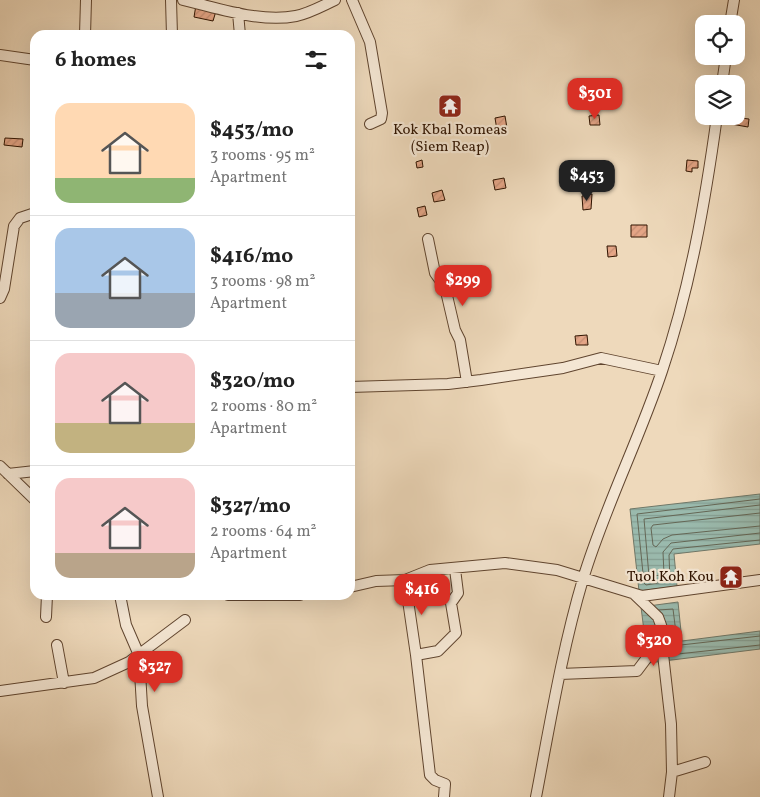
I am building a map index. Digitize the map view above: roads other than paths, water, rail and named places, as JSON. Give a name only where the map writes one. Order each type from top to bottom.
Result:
[{"type":"street","points":[[85,30],[86,0]]},
{"type":"street","points":[[171,0],[172,30]]},
{"type":"street","points":[[182,0],[238,13],[275,18],[295,16],[335,0]]},
{"type":"street","points":[[352,0],[370,42],[382,113],[381,118],[370,124]]},
{"type":"street","points":[[732,15],[734,0]]},
{"type":"street","points":[[238,13],[240,30]]},
{"type":"street","points":[[0,55],[30,59]]},
{"type":"street","points":[[536,797],[560,674],[583,578],[662,371],[688,283],[706,197],[716,125]]},
{"type":"street","points":[[0,298],[4,290],[14,226],[20,218],[30,215]]},
{"type":"street","points":[[428,239],[435,273],[445,287],[455,330],[460,340],[467,382]]},
{"type":"street","points":[[355,387],[467,382],[563,368],[600,358],[662,371]]},
{"type":"street","points":[[4,470],[30,471]]},
{"type":"street","points":[[4,470],[30,495]]},
{"type":"street","points":[[355,586],[376,581],[405,580],[430,570],[505,563],[557,570],[632,593],[650,596],[760,580]]},
{"type":"street","points":[[416,655],[438,651],[456,632],[451,603],[458,593],[455,569]]},
{"type":"street","points":[[405,580],[430,775],[435,780],[445,784],[444,797]]},
{"type":"street","points":[[632,593],[658,617],[662,628],[661,636],[671,724],[672,772],[669,797]]},
{"type":"street","points":[[46,617],[47,600]]},
{"type":"street","points":[[121,600],[126,625],[138,655],[142,706],[158,797]]},
{"type":"street","points":[[0,691],[94,678],[138,655],[185,620]]},
{"type":"street","points":[[560,674],[586,675],[638,671],[661,636]]},
{"type":"street","points":[[57,645],[64,683]]},
{"type":"street","points":[[672,772],[705,762]]},
{"type":"water","points":[[760,494],[760,544],[674,554],[677,586],[639,591],[630,509]]},
{"type":"water","points":[[678,602],[682,641],[760,631],[760,649],[648,663],[641,607]]},
{"type":"place","name":"Kok Kbal Romeas (Siem Reap)","points":[[450,106]]},
{"type":"place","name":"Tuol Koh Kou","points":[[731,577]]}]
